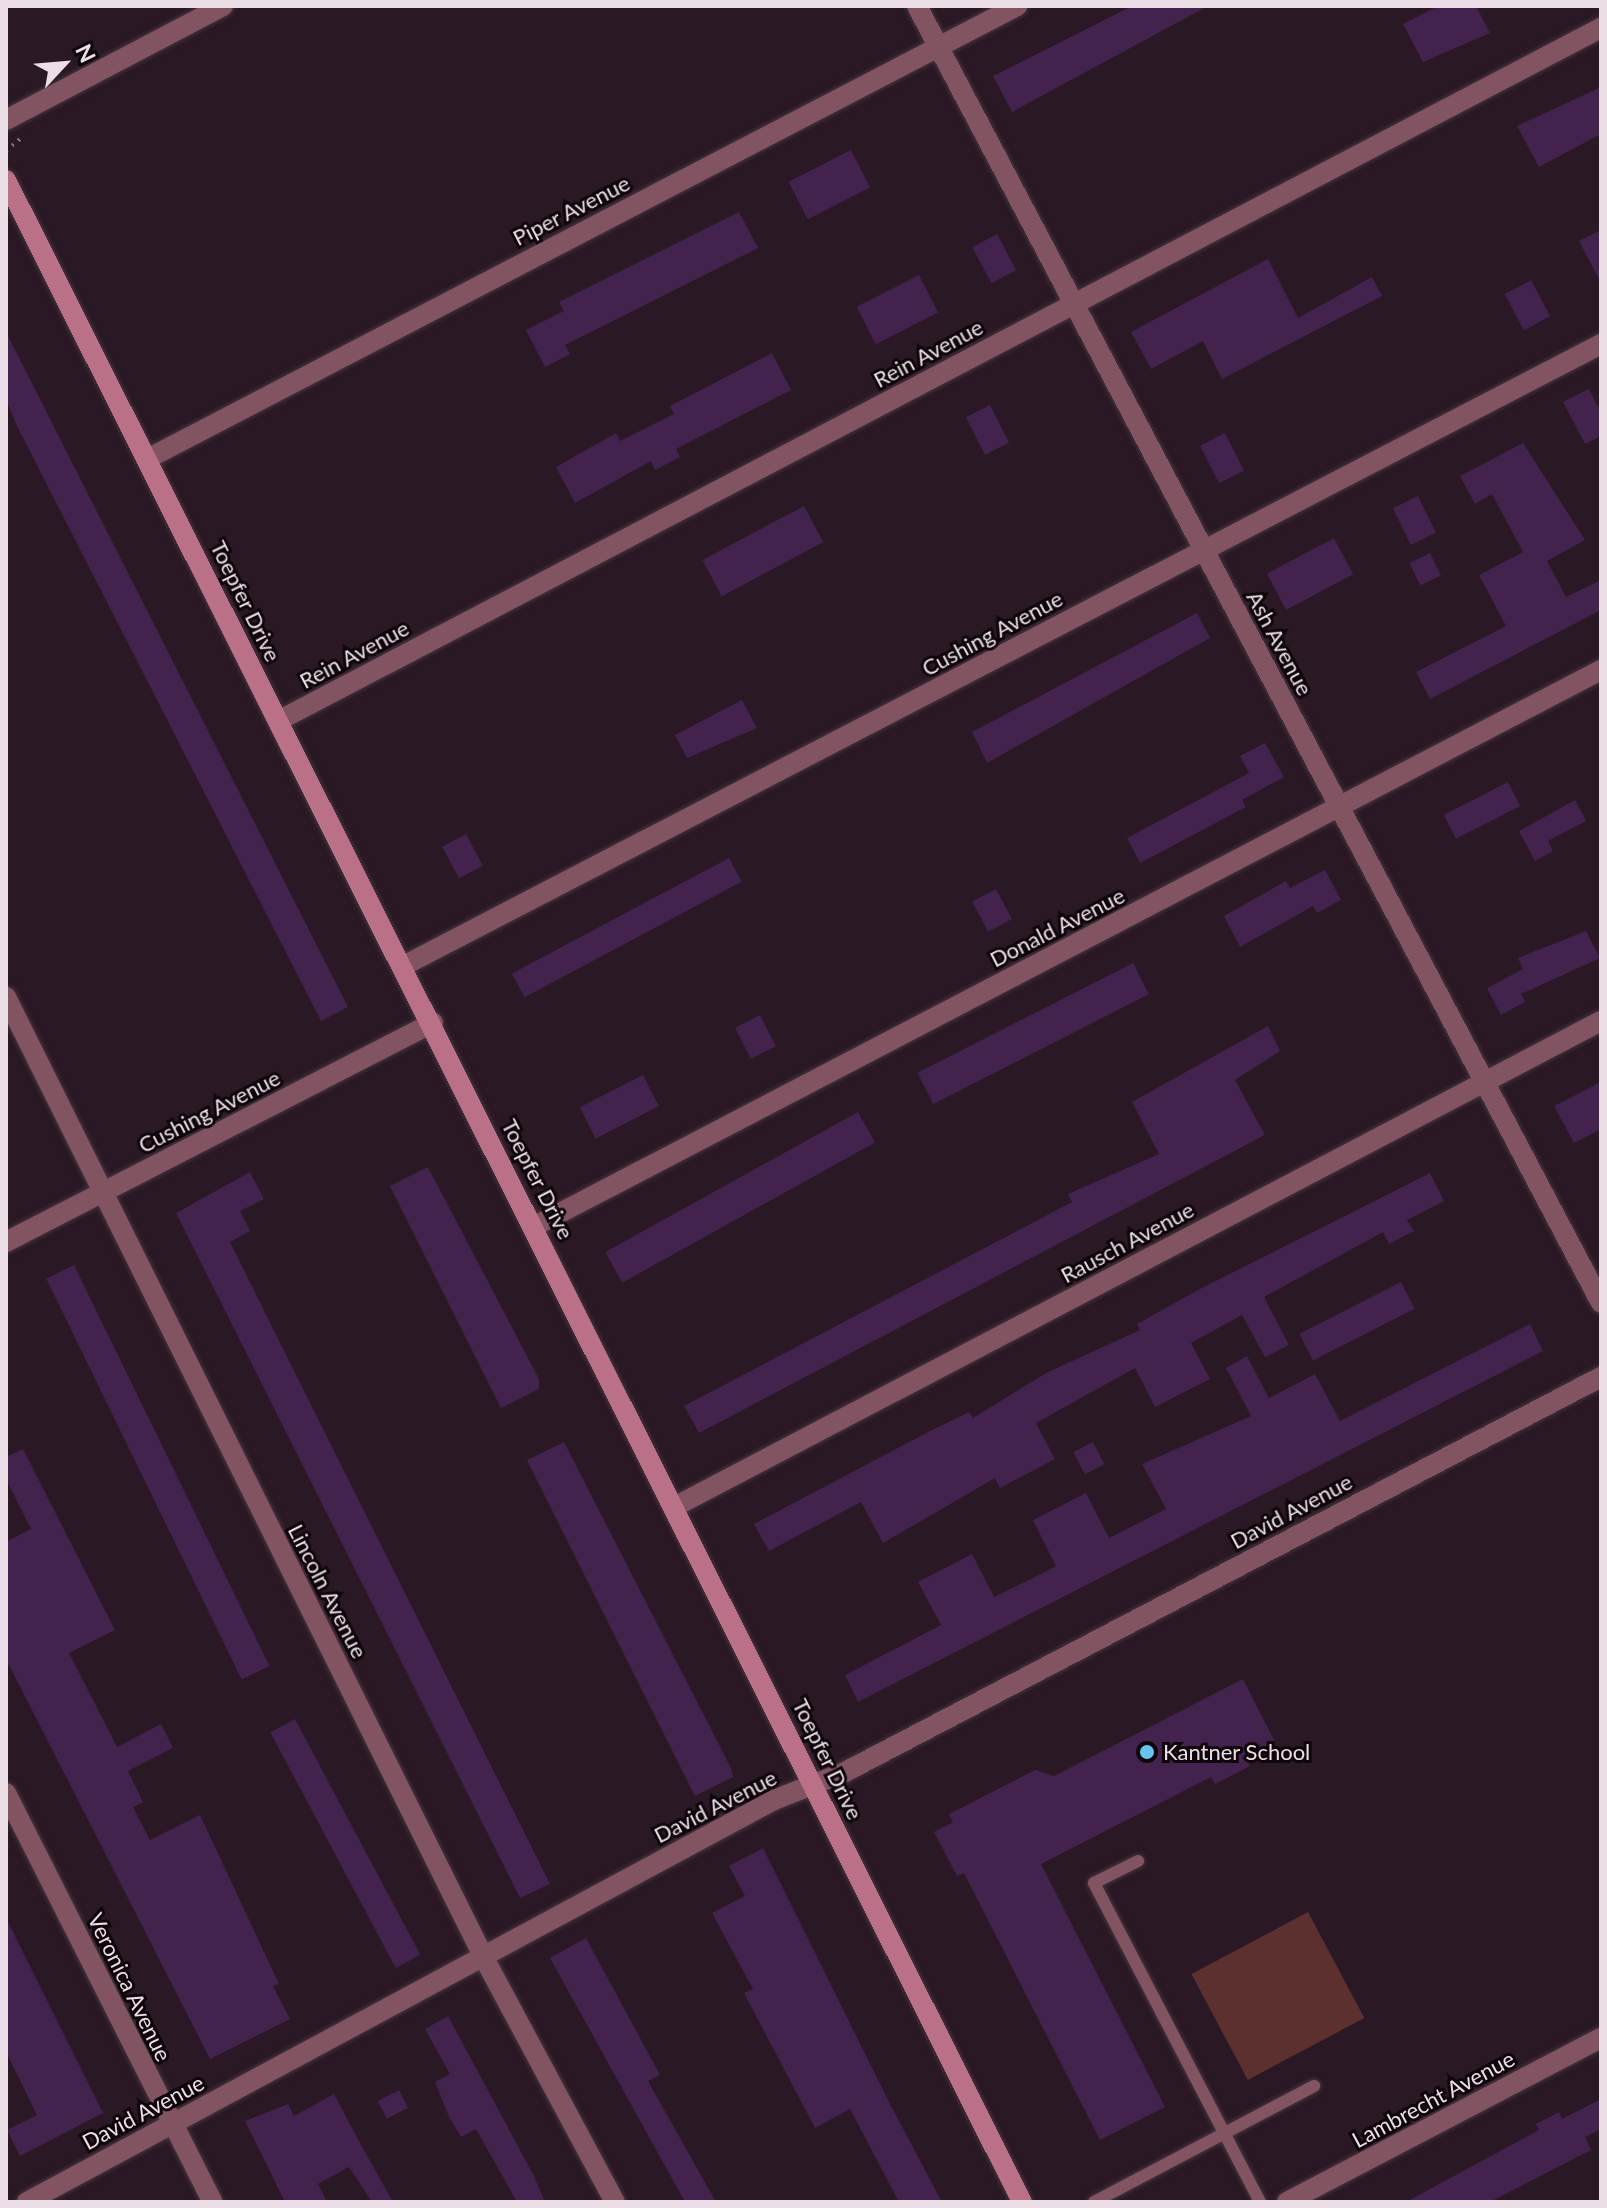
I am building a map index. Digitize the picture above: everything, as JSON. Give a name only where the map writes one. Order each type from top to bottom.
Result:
[{"type":"street","points":[[6,120],[223,6]]},
{"type":"street","name":"Ash Avenue","points":[[917,6],[1601,1303]]},
{"type":"street","name":"Piper Avenue","points":[[149,458],[1017,6]]},
{"type":"street","name":"Rein Avenue","points":[[278,721],[1601,28]]},
{"type":"street","name":"Toepfer Drive","points":[[6,180],[149,458],[278,721],[405,965],[1022,2202]]},
{"type":"street","name":"Cushing Avenue","points":[[405,965],[1601,344]]},
{"type":"street","name":"Donald Avenue","points":[[535,1226],[1601,670]]},
{"type":"street","name":"Lincoln Avenue","points":[[6,997],[100,1194],[483,1956],[615,2202]]},
{"type":"street","name":"Rausch Avenue","points":[[676,1506],[1601,1021]]},
{"type":"street","name":"Cushing Avenue","points":[[6,1242],[433,1023]]},
{"type":"street","name":"David Avenue","points":[[27,2202],[774,1800],[814,1786],[1601,1377]]},
{"type":"street","name":"Veronica Avenue","points":[[6,1793],[213,2202]]},
{"type":"street","name":"Lambrecht Avenue","points":[[1287,2202],[1601,2038]]},
{"type":"lane","points":[[1138,1861],[1094,1883],[1260,2202]]},
{"type":"lane","points":[[1094,2202],[1314,2086]]},
{"type":"shaded area","points":[[1308,1912],[1364,2018],[1248,2080],[1191,1974]]},
{"type":"building","points":[[1132,6],[1208,6],[1012,112],[993,76]]},
{"type":"building","points":[[1438,6],[1476,6],[1490,33],[1423,62],[1403,24]]},
{"type":"building","points":[[1601,87],[1601,134],[1539,167],[1517,126]]},
{"type":"building","points":[[851,150],[870,187],[808,219],[789,182]]},
{"type":"building","points":[[739,212],[758,248],[565,345],[570,354],[545,367],[526,330],[564,311],[559,302]]},
{"type":"building","points":[[1601,230],[1601,283],[1579,241]]},
{"type":"building","points":[[997,234],[1016,270],[992,283],[972,247]]},
{"type":"building","points":[[1268,259],[1298,318],[1372,277],[1382,296],[1222,379],[1203,341],[1151,369],[1131,332]]},
{"type":"building","points":[[919,275],[938,312],[876,344],[857,307]]},
{"type":"building","points":[[1531,280],[1550,316],[1524,330],[1505,294]]},
{"type":"building","points":[[6,332],[348,1007],[321,1021],[17,426],[6,400]]},
{"type":"building","points":[[772,353],[791,390],[676,449],[680,457],[655,470],[651,461],[575,503],[556,467],[616,433],[620,441],[674,414],[670,406]]},
{"type":"building","points":[[1589,389],[1601,413],[1601,436],[1585,444],[1563,402]]},
{"type":"building","points":[[990,405],[1009,442],[985,455],[966,417]]},
{"type":"building","points":[[1225,433],[1244,470],[1219,483],[1200,446]]},
{"type":"building","points":[[1523,443],[1585,540],[1547,561],[1566,597],[1601,580],[1601,610],[1430,699],[1416,672],[1506,626],[1479,575],[1523,552],[1492,494],[1475,504],[1460,476]]},
{"type":"building","points":[[1418,496],[1436,533],[1411,545],[1393,508]]},
{"type":"building","points":[[804,506],[823,542],[722,596],[702,560]]},
{"type":"building","points":[[1334,538],[1353,574],[1286,610],[1267,574]]},
{"type":"building","points":[[1430,553],[1441,575],[1420,586],[1409,563]]},
{"type":"building","points":[[1197,613],[1210,638],[987,763],[972,732]]},
{"type":"building","points":[[742,700],[757,728],[687,758],[675,735]]},
{"type":"building","points":[[1265,743],[1284,777],[1242,800],[1246,807],[1140,863],[1127,838],[1249,773],[1240,756]]},
{"type":"building","points":[[1508,782],[1520,806],[1456,839],[1444,815]]},
{"type":"building","points":[[1575,800],[1586,821],[1548,841],[1553,851],[1535,861],[1519,831]]},
{"type":"building","points":[[466,834],[483,866],[459,878],[442,847]]},
{"type":"building","points":[[729,858],[742,882],[524,997],[512,973]]},
{"type":"building","points":[[1325,870],[1341,900],[1317,913],[1313,906],[1240,947],[1224,916],[1286,881],[1290,888]]},
{"type":"building","points":[[996,889],[1012,919],[988,932],[972,902]]},
{"type":"building","points":[[1586,931],[1600,958],[1521,994],[1525,1002],[1501,1015],[1487,988],[1523,969],[1518,958]]},
{"type":"building","points":[[1133,963],[1149,994],[933,1104],[917,1073]]},
{"type":"building","points":[[760,1015],[776,1046],[751,1059],[735,1028]]},
{"type":"building","points":[[1268,1026],[1280,1051],[1235,1080],[1265,1135],[699,1433],[684,1406],[1072,1202],[1068,1194],[1159,1154],[1132,1102]]},
{"type":"building","points":[[643,1075],[659,1106],[596,1138],[580,1107]]},
{"type":"building","points":[[1601,1082],[1601,1129],[1574,1143],[1554,1106]]},
{"type":"building","points":[[858,1112],[875,1143],[622,1283],[605,1252]]},
{"type":"building","points":[[428,1167],[539,1379],[539,1389],[501,1408],[390,1186]]},
{"type":"building","points":[[250,1172],[264,1199],[240,1211],[250,1231],[230,1242],[550,1884],[520,1898],[176,1213]]},
{"type":"building","points":[[1430,1173],[1444,1201],[1407,1220],[1414,1231],[1389,1244],[1383,1232],[1264,1297],[1289,1345],[1265,1357],[1242,1315],[1191,1343],[1210,1379],[1155,1407],[1135,1368],[1036,1423],[1055,1459],[1000,1488],[995,1478],[883,1543],[861,1502],[769,1551],[754,1524],[969,1412],[973,1418],[1046,1373],[1140,1330],[1137,1324],[1198,1290]]},
{"type":"building","points":[[74,1265],[270,1666],[242,1679],[46,1279]]},
{"type":"building","points":[[1401,1282],[1415,1309],[1313,1360],[1299,1334]]},
{"type":"building","points":[[1530,1324],[1543,1351],[858,1702],[845,1675],[941,1625],[918,1582],[972,1554],[994,1597],[1056,1566],[1033,1520],[1086,1493],[1109,1538],[1166,1509],[1142,1464],[1251,1416],[1226,1368],[1247,1356],[1269,1398],[1315,1374],[1340,1421]]},
{"type":"building","points":[[564,1442],[731,1768],[733,1777],[695,1796],[527,1460]]},
{"type":"building","points":[[1093,1442],[1104,1464],[1085,1474],[1073,1452]]},
{"type":"building","points":[[23,1449],[115,1630],[69,1653],[117,1747],[161,1724],[173,1748],[128,1771],[143,1802],[133,1807],[150,1840],[200,1815],[279,1984],[273,1986],[290,2019],[210,2059],[6,1659],[6,1542],[31,1529],[6,1479],[6,1457]]},
{"type":"building","points":[[1243,1679],[1275,1742],[1245,1757],[1250,1766],[1215,1784],[1211,1777],[1041,1864],[1165,2107],[1100,2140],[964,1873],[957,1876],[934,1832],[953,1822],[949,1814],[1035,1770],[1054,1776]]},
{"type":"building","points":[[295,1719],[420,1955],[396,1968],[270,1732]]},
{"type":"building","points":[[763,1848],[942,2202],[899,2202],[850,2109],[815,2128],[744,1993],[753,1989],[712,1913],[745,1896],[729,1866]]},
{"type":"building","points":[[6,1918],[103,2113],[20,2156],[7,2130],[37,2115],[6,2052]]},
{"type":"building","points":[[586,1938],[660,2075],[648,2081],[716,2202],[685,2202],[550,1958]]},
{"type":"building","points":[[448,2016],[545,2202],[517,2202],[476,2129],[461,2137],[449,2117],[435,2082],[450,2074],[425,2029]]},
{"type":"building","points":[[399,2090],[408,2108],[387,2119],[378,2101]]},
{"type":"building","points":[[334,2094],[393,2202],[372,2202],[349,2167],[318,2184],[327,2202],[285,2202],[245,2121],[288,2104],[294,2116]]},
{"type":"building","points":[[1601,2099],[1601,2129],[1585,2137],[1591,2150],[1490,2202],[1406,2202],[1539,2130],[1536,2124],[1559,2112],[1562,2119]]},
{"type":"place","name":"Kantner School","points":[[1147,1752]]}]
